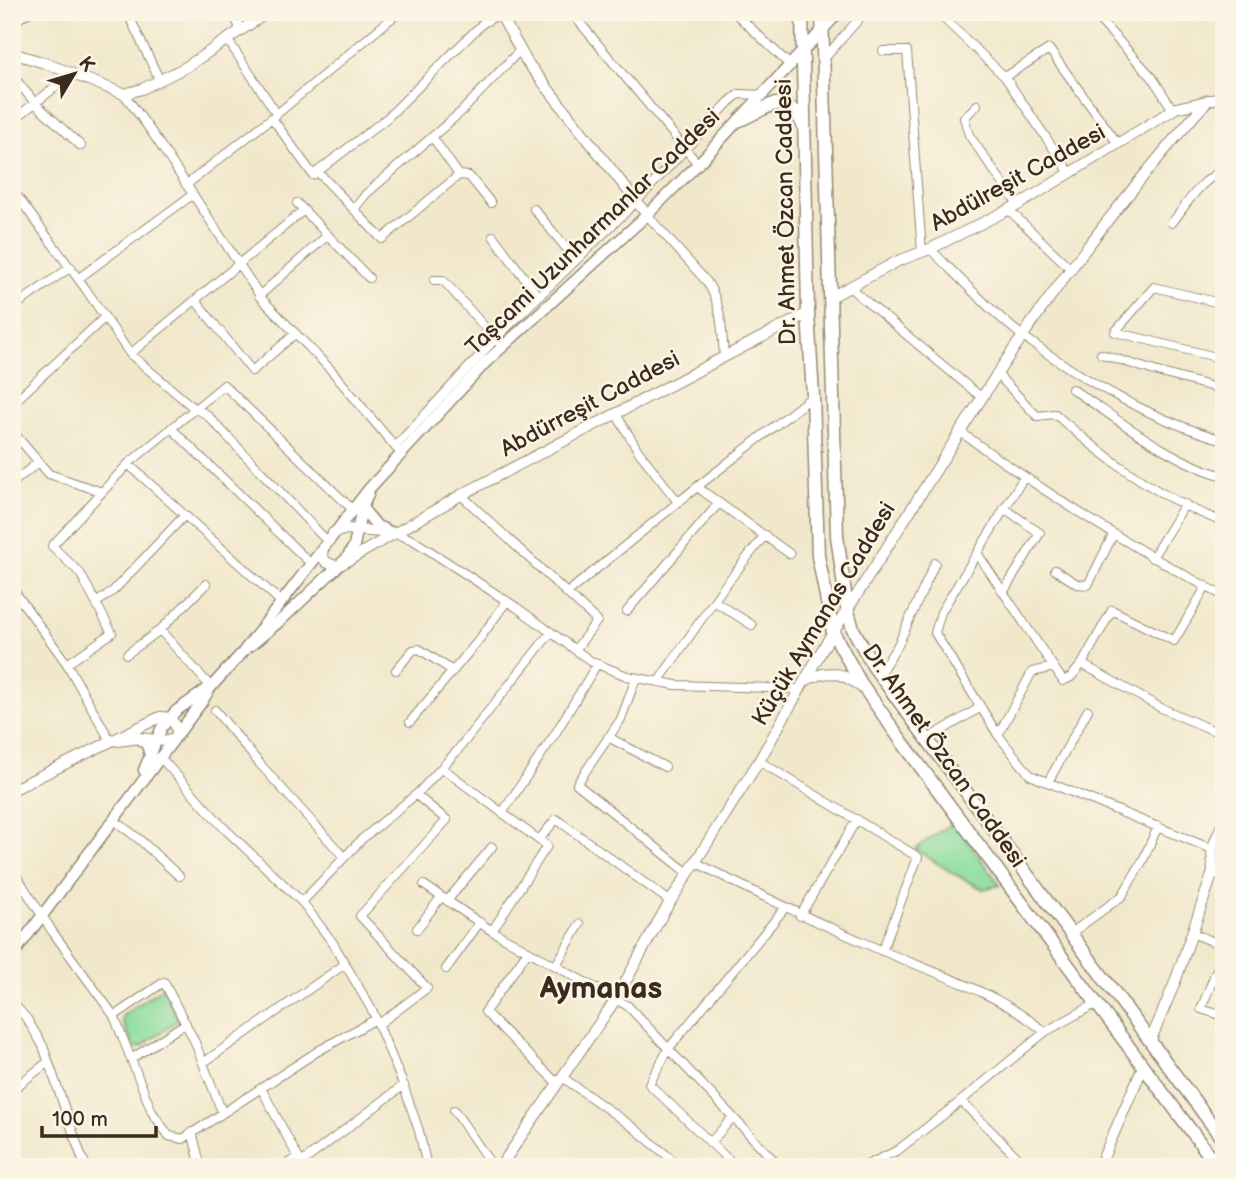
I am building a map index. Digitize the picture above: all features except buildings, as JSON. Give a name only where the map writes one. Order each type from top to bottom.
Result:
[{"type":"main road","name":"Dr. Ahmet Özcan Caddesi","points":[[802,12],[808,313],[818,556],[833,632],[866,692],[1218,1167]]},
{"type":"main road","name":"Dr. Ahmet Özcan Caddesi","points":[[822,12],[837,536],[847,608],[853,629],[879,674],[926,740],[1224,1141]]},
{"type":"main road","name":"Taşcami Uzunharmanlar Caddesi","points":[[328,540],[357,509],[398,451],[499,343],[647,215],[764,95],[839,12]]},
{"type":"main road","points":[[740,120],[771,104],[782,103],[797,113],[805,129]]},
{"type":"main road","name":"Taşcami Uzunharmanlar Caddesi","points":[[342,564],[352,552],[357,530],[357,509]]},
{"type":"main road","points":[[357,509],[377,526],[393,533]]},
{"type":"main road","name":"Abdürreşit Caddesi","points":[[12,956],[114,820],[155,757],[243,652],[328,540]]},
{"type":"main road","name":"Abdürreşit Caddesi","points":[[243,652],[342,564]]},
{"type":"main road","name":"Abdürreşit Caddesi","points":[[155,757],[156,740],[164,718],[211,687]]},
{"type":"main road","points":[[139,738],[155,757]]},
{"type":"street","points":[[13,19],[29,12]]},
{"type":"street","points":[[127,12],[160,80]]},
{"type":"street","points":[[232,12],[241,30]]},
{"type":"street","points":[[124,94],[142,89],[186,67],[268,12]]},
{"type":"street","points":[[186,185],[275,116],[399,12]]},
{"type":"street","points":[[571,12],[698,164]]},
{"type":"street","points":[[734,12],[791,66]]},
{"type":"street","points":[[823,60],[865,12]]},
{"type":"street","points":[[937,12],[1005,78],[1070,173]]},
{"type":"street","points":[[1092,12],[1153,77],[1172,110]]},
{"type":"street","points":[[228,39],[313,175],[387,118],[483,23],[501,13],[527,62],[636,202],[714,293],[719,306],[724,357]]},
{"type":"street","points":[[1005,78],[1049,49],[1118,144]]},
{"type":"street","points":[[355,208],[366,194],[433,138],[520,50]]},
{"type":"street","points":[[883,51],[907,51],[926,251],[1023,335],[1076,372],[1162,419],[1224,440]]},
{"type":"street","points":[[12,52],[124,94],[259,296],[331,370],[398,451]]},
{"type":"street","points":[[12,121],[72,74]]},
{"type":"street","points":[[12,75],[34,103],[81,146]]},
{"type":"street","points":[[434,280],[443,280],[499,343],[538,296],[636,202],[739,94],[764,95]]},
{"type":"street","name":"Abdülreşit Caddesi","points":[[831,296],[898,261],[926,251],[1014,208],[1172,110],[1224,97]]},
{"type":"street","name":"Küçük Aymanas Caddesi","points":[[500,1167],[616,999],[688,873],[759,761],[847,608],[996,374],[1143,178],[1208,100]]},
{"type":"street","points":[[977,105],[964,118],[969,135],[1014,208],[1072,270]]},
{"type":"street","points":[[433,138],[459,174],[469,176],[491,203]]},
{"type":"street","points":[[1172,223],[1201,187],[1216,173],[1224,170]]},
{"type":"street","points":[[318,172],[382,239],[459,174]]},
{"type":"street","points":[[12,189],[79,278],[130,354],[195,409],[206,414],[328,540]]},
{"type":"street","points":[[79,278],[192,195]]},
{"type":"street","points":[[297,203],[369,278]]},
{"type":"street","points":[[534,209],[575,260]]},
{"type":"street","points":[[130,354],[304,210]]},
{"type":"street","points":[[259,296],[328,235]]},
{"type":"street","points":[[493,236],[538,296]]},
{"type":"street","points":[[12,308],[71,267]]},
{"type":"street","points":[[849,287],[981,397]]},
{"type":"street","points":[[1224,304],[1154,287],[1115,332],[1224,359]]},
{"type":"street","points":[[196,301],[252,371],[295,334]]},
{"type":"street","name":"Abdürreşit Caddesi","points":[[342,564],[461,495],[808,313]]},
{"type":"street","points":[[12,404],[105,317]]},
{"type":"street","points":[[1101,354],[1224,390]]},
{"type":"street","points":[[996,374],[1037,416],[1055,414],[1093,447],[1162,492],[1224,522]]},
{"type":"street","points":[[67,664],[112,633],[80,573],[52,546],[128,464],[224,385],[357,509]]},
{"type":"street","points":[[1072,389],[1154,442],[1209,472],[1224,476]]},
{"type":"street","points":[[567,593],[813,396]]},
{"type":"street","points":[[616,414],[639,452],[678,502]]},
{"type":"street","points":[[171,428],[310,563]]},
{"type":"street","points":[[12,431],[49,474],[102,492]]},
{"type":"street","points":[[959,431],[1113,535],[1224,596]]},
{"type":"street","points":[[12,483],[39,463]]},
{"type":"street","points":[[128,464],[280,601]]},
{"type":"street","points":[[1024,477],[942,612],[935,633],[998,735],[1030,775],[1212,849]]},
{"type":"street","points":[[697,487],[790,554]]},
{"type":"street","points":[[461,495],[597,621],[575,650]]},
{"type":"street","points":[[627,611],[719,503]]},
{"type":"street","points":[[1153,558],[1185,505]]},
{"type":"street","points":[[1004,508],[1040,533],[1004,591]]},
{"type":"street","points":[[96,603],[113,591],[184,516]]},
{"type":"street","points":[[342,564],[335,566],[326,562],[322,556],[328,540],[342,530],[393,533],[413,540],[597,664],[636,678],[676,685],[803,685],[824,672],[836,672],[849,678],[866,692]]},
{"type":"street","points":[[1055,570],[1077,584],[1088,585],[1113,535]]},
{"type":"street","points":[[658,682],[714,601],[765,536]]},
{"type":"street","points":[[977,553],[1063,681],[1071,677],[1082,664],[1112,610],[1174,641],[1206,587]]},
{"type":"street","points":[[879,674],[898,645],[935,563]]},
{"type":"street","points":[[127,654],[160,630],[206,584]]},
{"type":"street","points":[[12,588],[67,664],[111,742]]},
{"type":"street","points":[[410,722],[507,601]]},
{"type":"street","points":[[714,601],[752,625]]},
{"type":"street","points":[[160,630],[211,687]]},
{"type":"street","points":[[302,902],[362,839],[416,795],[442,768],[551,632]]},
{"type":"street","points":[[396,670],[412,650],[419,649],[453,671]]},
{"type":"street","points":[[502,813],[555,734],[597,664]]},
{"type":"street","points":[[1082,664],[1161,708],[1224,734]]},
{"type":"street","points":[[998,735],[1032,672],[1054,667]]},
{"type":"street","points":[[636,678],[621,719],[577,784],[688,873]]},
{"type":"street","points":[[926,740],[981,707]]},
{"type":"street","points":[[215,710],[344,857]]},
{"type":"street","points":[[1048,782],[1088,710]]},
{"type":"street","points":[[13,786],[164,718],[176,726],[175,736],[165,741],[139,738],[111,742]]},
{"type":"street","points":[[608,737],[664,767]]},
{"type":"street","points":[[155,757],[302,902],[333,943],[377,1022],[404,1085],[419,1130],[427,1167]]},
{"type":"street","points":[[759,761],[918,857],[882,951]]},
{"type":"street","points":[[442,768],[547,846],[492,931]]},
{"type":"street","points":[[12,869],[114,1016],[152,1112],[169,1136],[183,1139],[318,1051],[377,1022],[428,988],[360,916],[447,820],[416,795]]},
{"type":"street","points":[[539,840],[556,819],[671,902]]},
{"type":"street","points":[[800,916],[857,819]]},
{"type":"street","points":[[114,820],[180,876]]},
{"type":"street","points":[[1150,1042],[1175,982],[1213,872],[1212,849],[1224,820]]},
{"type":"street","points":[[1070,934],[1122,896],[1158,826]]},
{"type":"street","points":[[417,929],[492,847]]},
{"type":"street","points":[[695,862],[800,916],[990,994],[1022,1013],[1045,1032]]},
{"type":"street","points":[[1213,872],[1224,878]]},
{"type":"street","points":[[424,885],[492,931],[628,1006],[780,1167]]},
{"type":"street","points":[[736,1167],[649,1084],[669,1048],[785,908]]},
{"type":"street","points":[[446,969],[480,922]]},
{"type":"street","points":[[556,965],[580,924]]},
{"type":"street","points":[[1192,933],[1224,946]]},
{"type":"street","points":[[528,951],[485,1012],[560,1080],[634,1128],[681,1167]]},
{"type":"street","points":[[1224,952],[1201,1009],[1224,1016]]},
{"type":"street","points":[[203,1063],[345,964]]},
{"type":"street","points":[[114,1016],[164,982],[186,1023],[222,1112]]},
{"type":"street","points":[[12,1002],[43,1046],[87,1167]]},
{"type":"street","points":[[863,1167],[898,1150],[1045,1032],[1097,1003]]},
{"type":"street","points":[[131,1059],[186,1023]]},
{"type":"street","points":[[12,1090],[48,1062]]},
{"type":"street","points":[[1099,1167],[1143,1067]]},
{"type":"street","points":[[281,1167],[301,1163],[404,1085]]},
{"type":"street","points":[[261,1088],[301,1163]]},
{"type":"street","points":[[961,1101],[1027,1167]]},
{"type":"street","points":[[454,1110],[493,1167]]},
{"type":"street","points":[[710,1143],[733,1117]]},
{"type":"street","points":[[192,1132],[201,1167]]},
{"type":"green space","points":[[954,822],[1000,885],[983,889],[915,849]]},
{"type":"green space","points":[[163,987],[178,1020],[141,1047],[135,1048],[122,1022],[123,1015]]},
{"type":"district","name":"Aymanas","points":[[601,989]]}]
